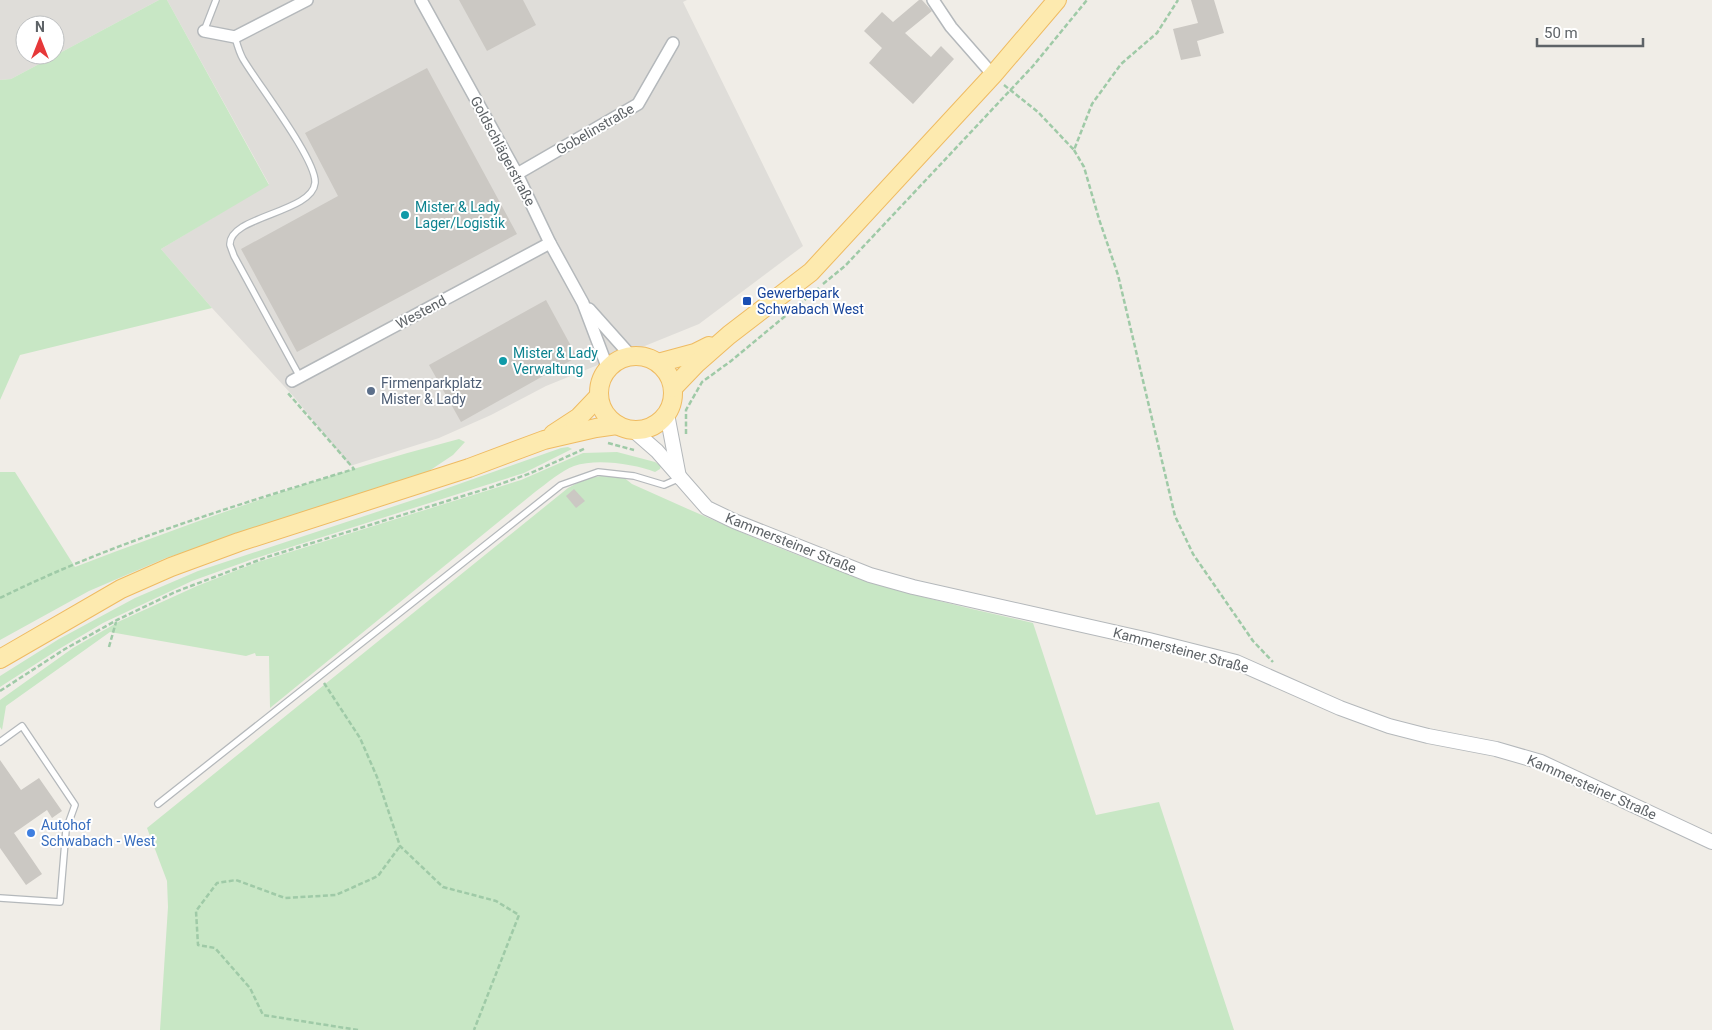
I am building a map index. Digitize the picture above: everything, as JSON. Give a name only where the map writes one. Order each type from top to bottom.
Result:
[{"type":"main road","points":[[673,388],[696,364],[729,335],[811,272],[993,75],[1057,0]]},
{"type":"main road","points":[[658,363],[694,353],[729,335]]},
{"type":"main road","points":[[0,659],[122,589],[239,542],[461,471],[544,440],[596,428],[643,430],[652,427],[667,414],[673,397],[673,388],[666,370],[658,363],[640,356],[631,356],[614,363],[602,377],[599,386],[602,408],[608,418],[625,428]]},
{"type":"main road","points":[[544,440],[579,416],[599,396]]},
{"type":"street","points":[[204,31],[235,37],[308,0]]},
{"type":"street","name":"Goldschlägerstraße","points":[[421,0],[517,174],[550,243],[583,303],[608,369]]},
{"type":"street","points":[[933,0],[951,27],[993,75]]},
{"type":"street","name":"Gobelinstraße","points":[[517,174],[638,104],[673,43]]},
{"type":"street","name":"Westend","points":[[296,379],[550,243]]},
{"type":"street","name":"Goldschlägerstraße","points":[[583,303],[631,356]]},
{"type":"street","points":[[667,414],[680,478]]},
{"type":"street","name":"Kammersteiner Straße","points":[[625,428],[660,455],[707,508],[734,521],[870,576],[1149,640],[1236,662],[1340,708],[1389,726],[1428,736],[1496,749],[1541,762],[1712,842]]},
{"type":"lane","points":[[204,31],[216,0]]},
{"type":"lane","points":[[235,37],[242,57],[296,140],[314,174],[315,185],[310,193],[288,208],[239,228],[232,236],[230,245],[296,379]]},
{"type":"lane","points":[[158,804],[561,485],[598,472],[634,476],[664,484],[680,478]]},
{"type":"lane","points":[[0,742],[22,726],[76,805],[66,830],[60,902],[0,898]]},
{"type":"path","points":[[674,449],[686,439],[686,410],[702,382],[845,266],[1033,66],[1087,0]]},
{"type":"path","points":[[1074,150],[1092,104],[1121,64],[1157,33],[1178,0]]},
{"type":"path","points":[[993,75],[1038,112],[1074,150],[1084,167],[1118,275],[1175,516],[1193,554],[1252,641],[1281,670],[1280,681]]},
{"type":"path","points":[[0,598],[72,565],[234,506],[354,469],[282,386],[296,379]]},
{"type":"path","points":[[606,443],[625,446],[648,456],[660,455]]},
{"type":"path","points":[[0,691],[65,649],[116,620],[175,592],[266,557],[492,487],[531,473],[588,447]]},
{"type":"path","points":[[109,647],[116,620]]},
{"type":"path","points":[[319,675],[360,738],[377,777],[400,846],[443,887],[496,901],[519,915],[474,1030]]},
{"type":"path","points":[[358,1030],[264,1015],[250,988],[215,948],[198,945],[196,911],[217,883],[236,880],[285,898],[336,895],[378,876],[400,846]]},
{"type":"shaded area","points":[[0,0],[159,0],[65,50],[65,15],[15,15],[15,65],[37,65],[11,79],[0,80]]},
{"type":"shaded area","points":[[167,0],[687,0],[683,2],[803,246],[699,324],[546,386],[491,415],[439,438],[350,466],[295,398],[212,308],[161,249],[269,184]]},
{"type":"green space","points":[[159,0],[167,0],[269,185],[161,249],[212,308],[20,355],[0,400],[0,80],[11,79],[37,65],[65,65],[65,50]]},
{"type":"green space","points":[[459,439],[465,442],[453,455],[429,471],[362,495],[166,558],[89,591],[0,640],[0,472],[15,472],[75,567],[314,482]]},
{"type":"green space","points":[[568,447],[572,449],[524,473],[253,559],[192,581],[103,623],[0,687],[0,676],[59,639],[135,598],[198,571]]},
{"type":"green space","points":[[617,452],[655,462],[661,466],[660,469],[655,472],[626,464],[593,462],[574,466],[554,477],[270,708],[269,656],[256,656],[255,653],[246,656],[110,632],[6,706],[2,730],[0,727],[0,700],[73,648],[120,621],[197,586],[258,562],[521,480],[583,453]]},
{"type":"green space","points":[[601,476],[623,477],[632,484],[730,527],[829,567],[930,599],[1033,623],[1096,815],[1159,802],[1234,1030],[160,1030],[168,907],[167,881],[147,828],[568,488],[585,479]]},
{"type":"building","points":[[459,0],[523,0],[536,25],[487,51]]},
{"type":"building","points":[[919,0],[922,0],[932,11],[905,33],[931,57],[941,46],[954,59],[913,104],[869,63],[882,48],[864,31],[882,12],[893,22]]},
{"type":"building","points":[[1191,0],[1214,0],[1224,33],[1197,41],[1201,56],[1181,60],[1173,29],[1198,23]]},
{"type":"building","name":"Mister & Lady Lager/Logistik","points":[[427,68],[517,234],[297,352],[241,249],[338,196],[305,133]]},
{"type":"building","name":"Mister & Lady Verwaltung","points":[[546,300],[577,357],[461,422],[429,365]]},
{"type":"building","points":[[574,489],[585,501],[576,508],[566,496]]},
{"type":"building","points":[[0,760],[21,790],[39,778],[62,811],[52,818],[47,810],[14,833],[42,874],[26,885],[0,848]]},
{"type":"place","name":"Mister & Lady Lager/Logistik","points":[[405,215]]},
{"type":"place","name":"Gewerbepark Schwabach West","points":[[747,301]]},
{"type":"place","name":"Mister & Lady Verwaltung","points":[[503,361]]},
{"type":"place","name":"Firmenparkplatz Mister & Lady","points":[[371,391]]},
{"type":"place","name":"Autohof Schwabach - West","points":[[31,833]]}]
